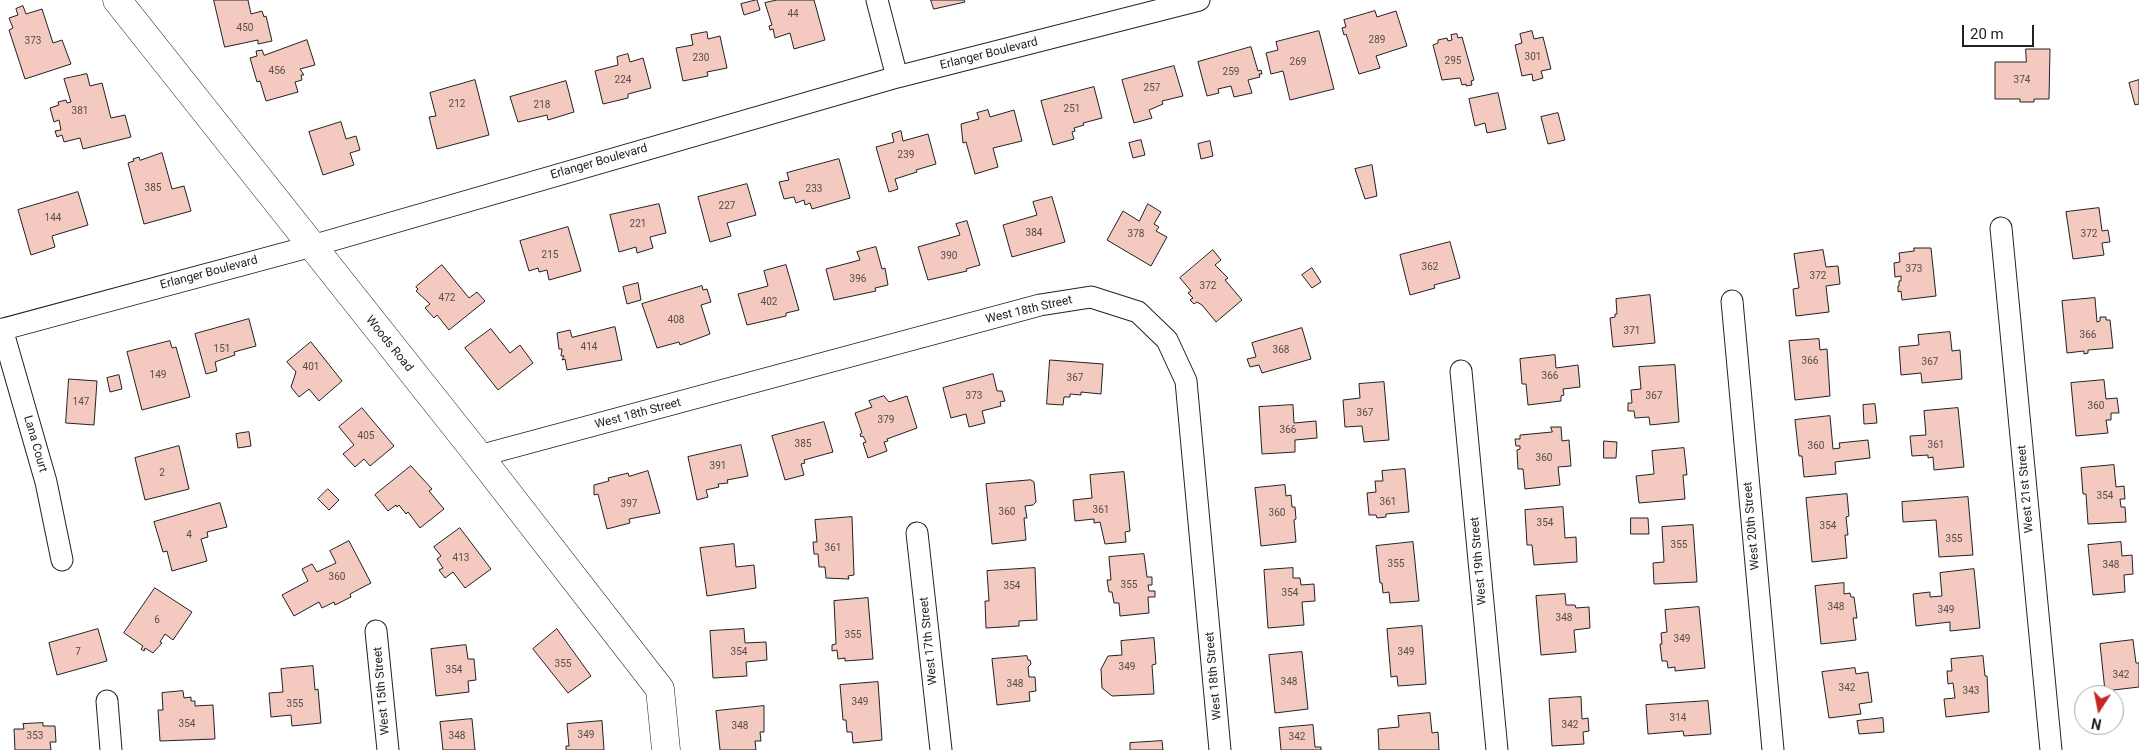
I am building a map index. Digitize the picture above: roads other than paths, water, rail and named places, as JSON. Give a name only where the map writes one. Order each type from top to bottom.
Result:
[{"type":"street","name":"Woods Road","points":[[117,0],[479,456],[660,689],[666,750]]},
{"type":"street","points":[[876,0],[898,77]]},
{"type":"street","name":"Erlanger Boulevard","points":[[1,330],[312,246],[898,77],[1172,4],[1199,0]]},
{"type":"street","name":"West 21st Street","points":[[2001,228],[2050,750]]},
{"type":"street","name":"West 18th Street","points":[[479,456],[1040,305],[1091,297],[1138,312],[1167,340],[1186,380],[1220,750]]},
{"type":"street","name":"West 20th Street","points":[[1732,301],[1773,750]]},
{"type":"street","name":"Lana Court","points":[[1,330],[46,482],[62,560]]},
{"type":"street","name":"West 19th Street","points":[[1461,371],[1497,750]]},
{"type":"street","name":"West 17th Street","points":[[917,533],[941,750]]},
{"type":"street","name":"West 15th Street","points":[[376,631],[388,750]]},
{"type":"street","points":[[107,701],[111,750]]}]
